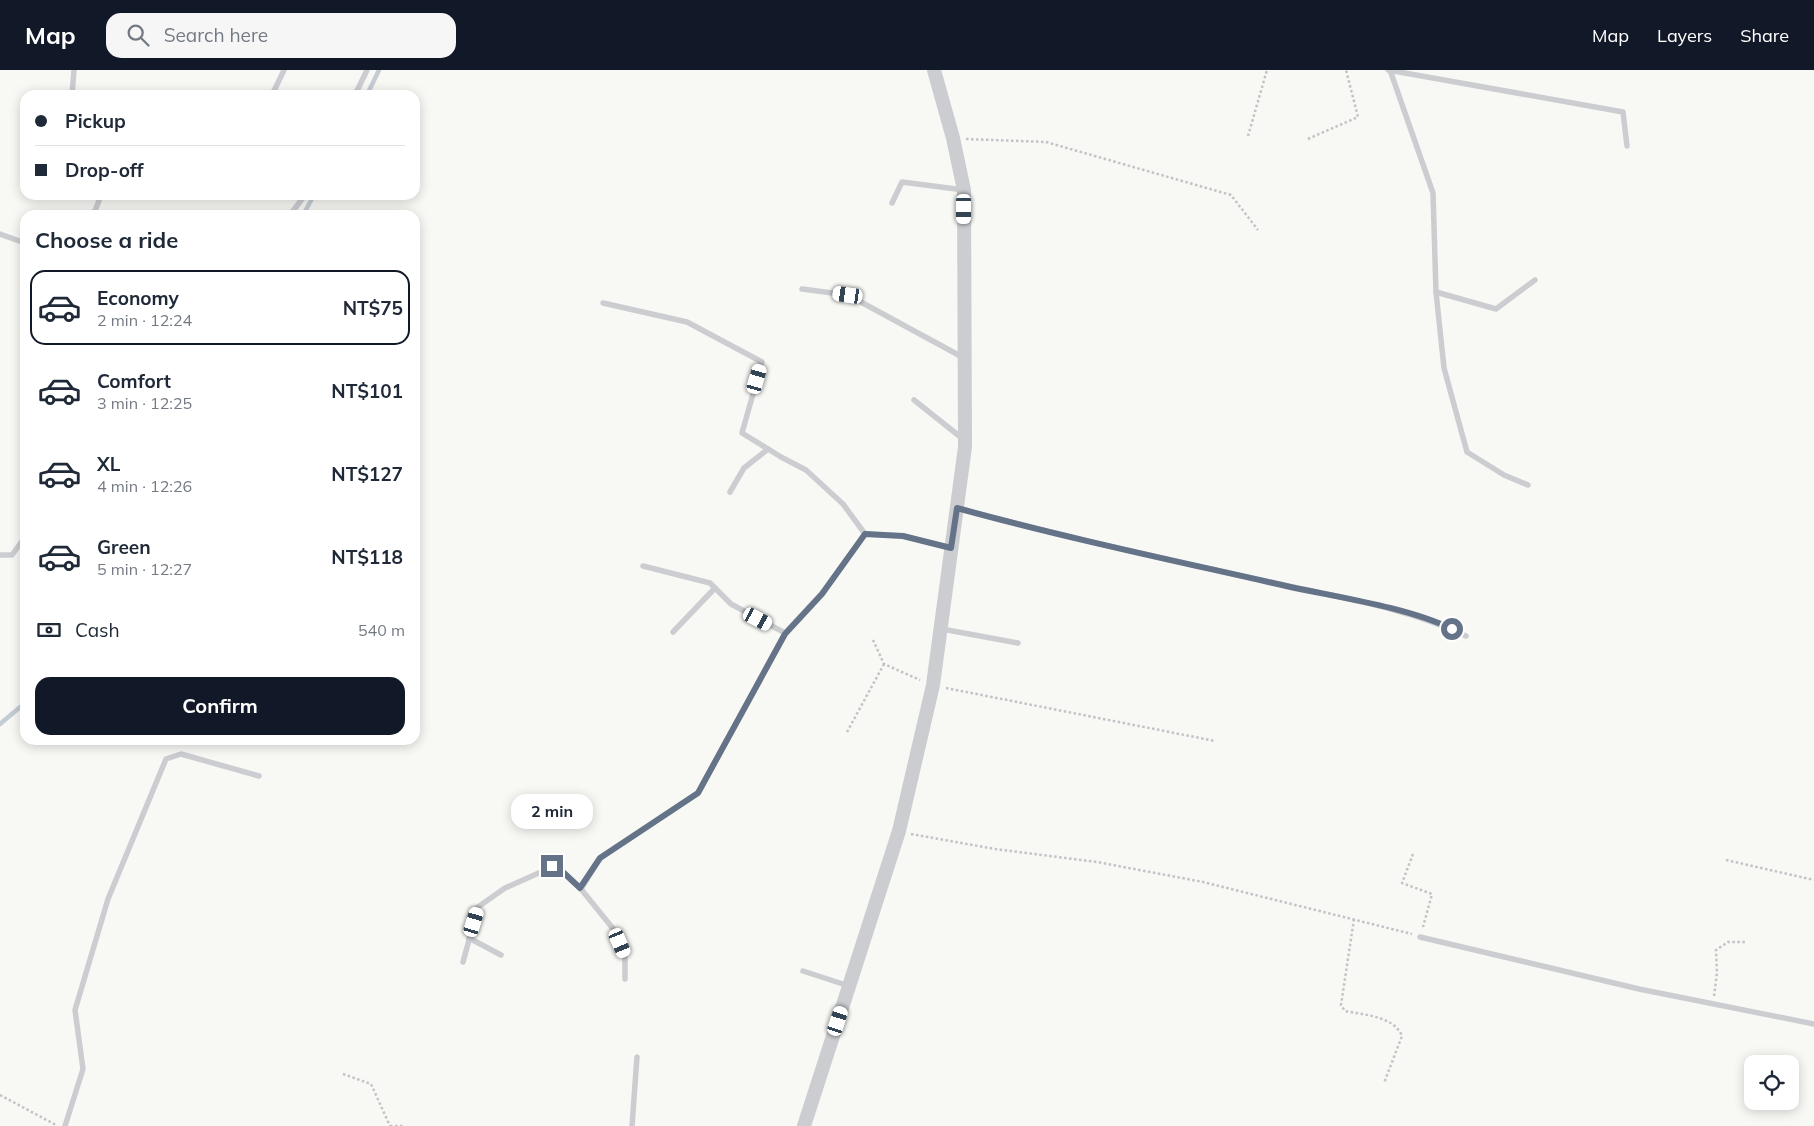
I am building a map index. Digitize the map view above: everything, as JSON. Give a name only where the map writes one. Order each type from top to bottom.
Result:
[{"type":"street","points":[[804,1126],[900,832],[933,685],[957,508],[965,440],[964,190],[953,138],[934,70]]},
{"type":"lane","points":[[72,90],[74,70]]},
{"type":"lane","points":[[274,90],[284,70]]},
{"type":"lane","points":[[357,90],[367,70]]},
{"type":"lane","points":[[1528,485],[1504,475],[1467,452],[1444,368],[1436,292],[1433,193],[1389,70],[1416,72],[1623,112],[1628,146]]},
{"type":"lane","points":[[892,203],[902,182],[964,190]]},
{"type":"lane","points":[[0,234],[20,241]]},
{"type":"lane","points":[[1436,292],[1496,309],[1535,280]]},
{"type":"lane","points":[[802,289],[848,295],[964,358]]},
{"type":"lane","points":[[603,303],[687,322],[762,362],[742,433],[806,470],[843,504],[865,534]]},
{"type":"lane","points":[[914,400],[953,433],[965,440]]},
{"type":"lane","points":[[730,492],[744,468],[768,449]]},
{"type":"lane","points":[[957,508],[1050,533],[1371,605],[1437,622],[1466,636]]},
{"type":"lane","points":[[865,534],[903,536],[951,548]]},
{"type":"lane","points":[[580,888],[600,858],[698,793],[785,634],[822,594],[865,534]]},
{"type":"lane","points":[[0,555],[12,555],[20,544]]},
{"type":"lane","points":[[643,566],[710,583],[731,604],[785,634]]},
{"type":"lane","points":[[673,632],[715,588]]},
{"type":"lane","points":[[942,629],[1018,643]]},
{"type":"lane","points":[[65,1126],[83,1069],[75,1010],[108,899],[166,759],[181,754],[259,776]]},
{"type":"lane","points":[[463,962],[478,907],[505,888],[552,866],[564,873],[580,888],[615,931],[624,954],[625,979]]},
{"type":"lane","points":[[1420,936],[1639,988],[1814,1024]]},
{"type":"lane","points":[[469,938],[500,955]]},
{"type":"lane","points":[[803,971],[849,986]]},
{"type":"lane","points":[[632,1126],[638,1057]]},
{"type":"path","points":[[1248,136],[1267,70]]},
{"type":"path","points":[[1308,139],[1358,117],[1346,70]]},
{"type":"path","points":[[953,138],[1046,142],[1230,195],[1258,230]]},
{"type":"path","points":[[873,640],[884,664],[933,685],[1216,741]]},
{"type":"path","points":[[847,732],[884,664]]},
{"type":"path","points":[[900,832],[995,849],[1097,862],[1203,882],[1420,936],[1432,894],[1402,883],[1413,854]]},
{"type":"path","points":[[1726,860],[1814,880]]},
{"type":"path","points":[[1354,919],[1341,1006],[1345,1010],[1392,1023],[1400,1029],[1402,1036],[1384,1082]]},
{"type":"path","points":[[1713,1002],[1717,973],[1716,950],[1728,942],[1746,942]]},
{"type":"path","points":[[343,1074],[371,1084],[390,1126],[403,1126]]},
{"type":"path","points":[[0,1095],[58,1126]]},
{"type":"waterway","points":[[369,90],[379,70]]},
{"type":"waterway","points":[[306,210],[311,200]]},
{"type":"waterway","points":[[0,724],[20,707]]},
{"type":"route","points":[[552,866],[564,873],[580,888],[600,858],[698,793],[785,634],[822,594],[865,534],[903,536],[951,548],[957,508],[1050,533],[1371,605],[1437,622],[1452,629]]}]
